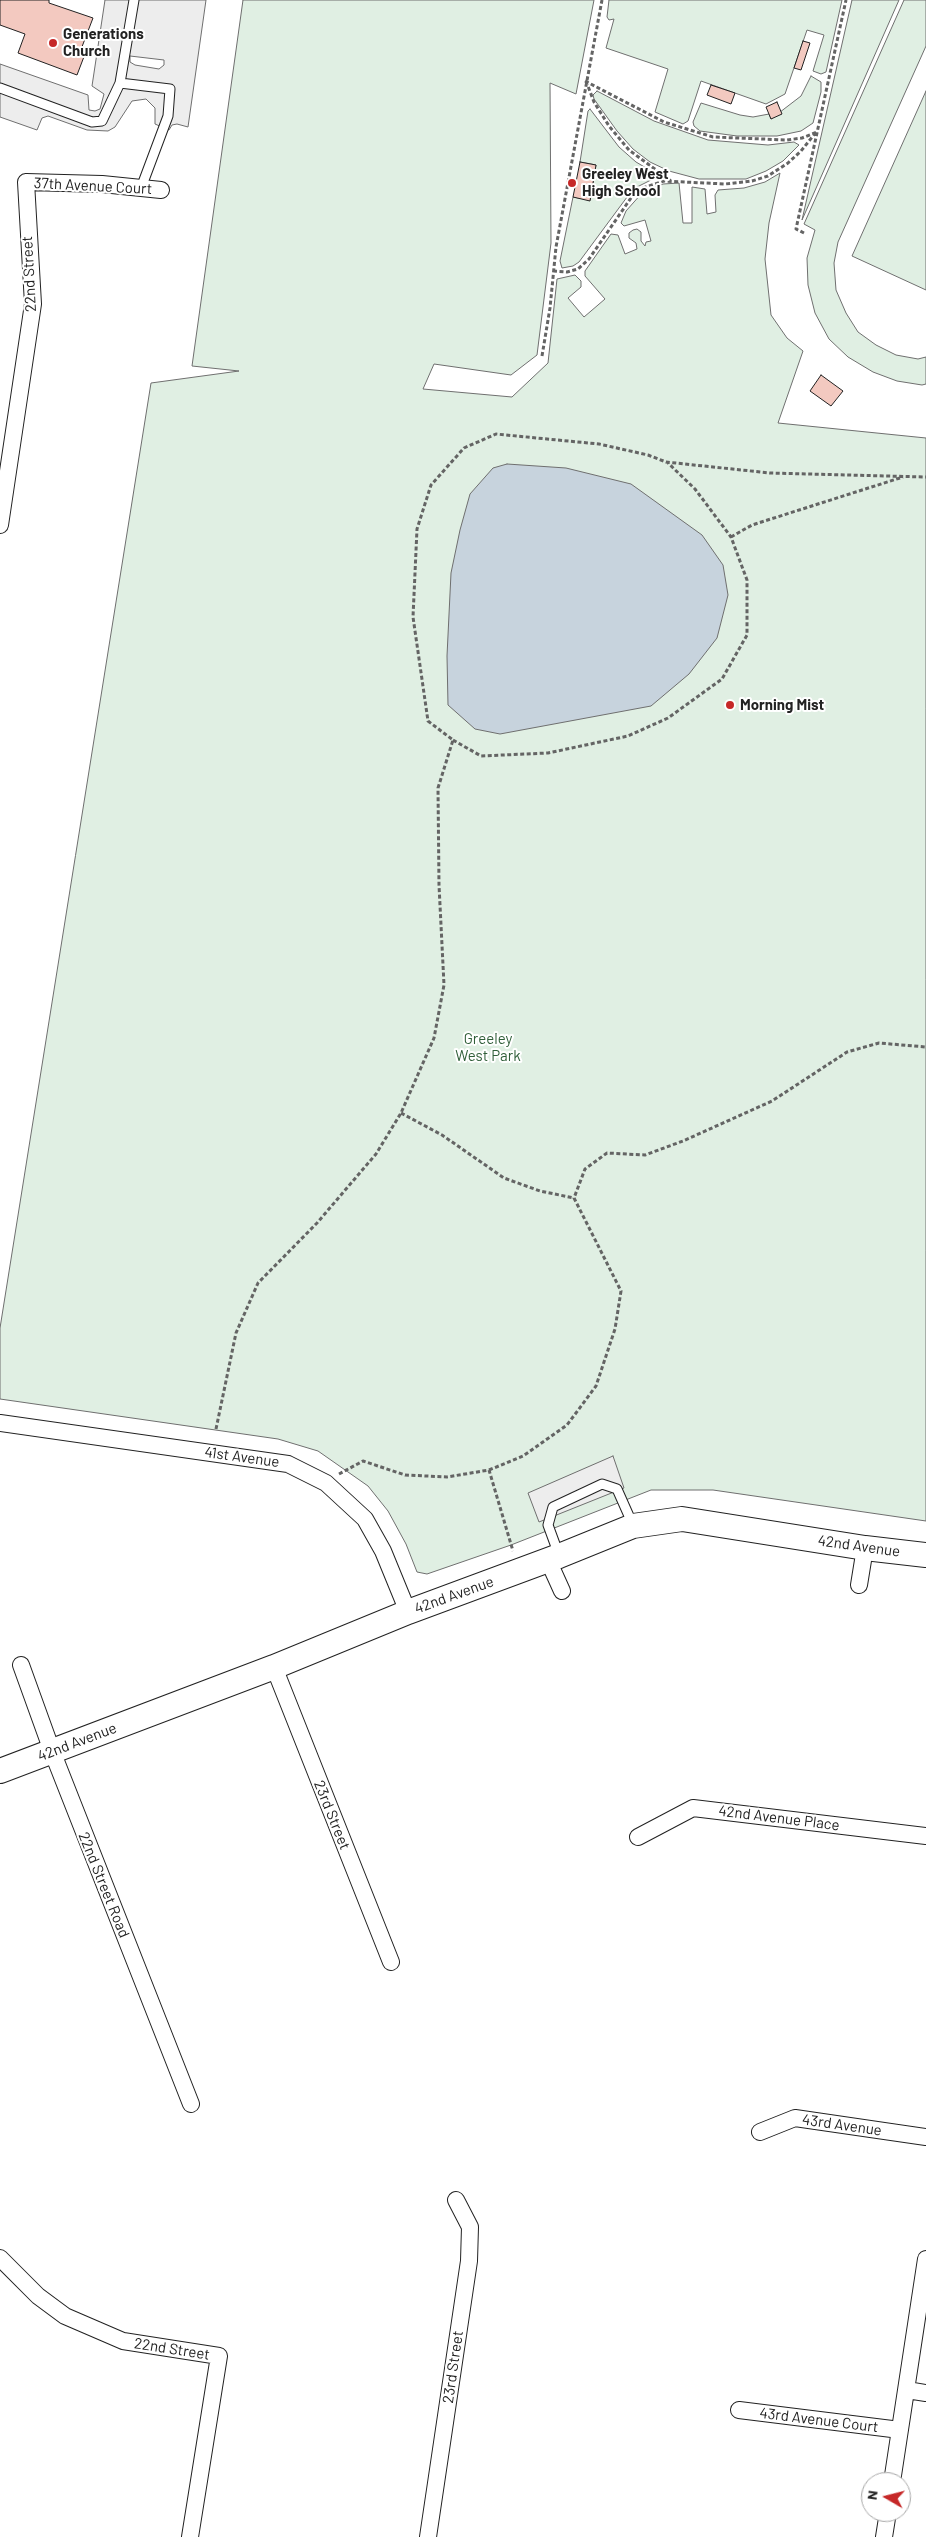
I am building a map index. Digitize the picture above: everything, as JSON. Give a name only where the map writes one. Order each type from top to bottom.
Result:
[{"type":"street","name":"37th Avenue Court","points":[[26,182],[102,184],[161,190]]},
{"type":"street","name":"22nd Street","points":[[0,524],[7,423],[27,355],[33,304],[26,182]]},
{"type":"street","name":"41st Avenue","points":[[0,1422],[288,1464],[326,1483],[365,1519],[382,1551],[408,1612]]},
{"type":"street","name":"42nd Avenue","points":[[0,1771],[274,1667],[408,1612],[554,1558],[633,1526],[682,1519],[865,1548],[926,1555]]},
{"type":"street","points":[[859,1585],[865,1548]]},
{"type":"street","points":[[554,1558],[562,1592]]},
{"type":"street","name":"22nd Street Road","points":[[21,1665],[52,1752],[191,2104]]},
{"type":"street","name":"23rd Street","points":[[274,1667],[391,1962]]},
{"type":"street","name":"42nd Avenue Place","points":[[638,1837],[693,1808],[926,1836]]},
{"type":"street","name":"43rd Avenue","points":[[760,2132],[795,2118],[926,2137]]},
{"type":"street","name":"23rd Street","points":[[428,2537],[468,2261],[470,2227],[456,2200]]},
{"type":"street","name":"22nd Street","points":[[0,2258],[38,2296],[65,2316],[124,2341],[219,2356],[190,2537]]},
{"type":"street","points":[[894,2472],[926,2260]]},
{"type":"street","points":[[907,2390],[926,2393]]},
{"type":"street","name":"43rd Avenue Court","points":[[739,2410],[900,2430]]},
{"type":"street","points":[[884,2537],[886,2522]]},
{"type":"lane","points":[[0,88],[92,122],[102,121],[107,114],[120,83],[134,0]]},
{"type":"lane","points":[[120,83],[170,89],[168,116],[141,188]]},
{"type":"lane","points":[[554,1558],[548,1525],[554,1507],[602,1484],[616,1489],[633,1526]]},
{"type":"path","points":[[542,356],[554,271],[586,81],[602,0]]},
{"type":"path","points":[[804,233],[796,229],[846,0]]},
{"type":"path","points":[[586,81],[664,122],[712,138],[787,140],[802,138],[817,131]]},
{"type":"path","points":[[586,81],[594,102],[609,126],[629,150],[672,182]]},
{"type":"path","points":[[554,271],[567,272],[578,268],[589,259],[633,195],[656,183],[725,184],[752,182],[768,176],[788,163],[802,151],[817,131]]},
{"type":"path","points":[[666,462],[695,489],[731,537],[747,580],[747,635],[722,679],[668,718],[628,736],[548,754],[481,756],[453,740],[428,721],[413,617],[417,528],[431,485],[464,448],[496,434],[599,444],[648,455],[666,462],[770,473],[926,477]]},
{"type":"path","points":[[731,537],[752,525],[905,477]]},
{"type":"path","points":[[216,1429],[236,1332],[258,1283],[317,1223],[376,1154],[400,1113],[434,1038],[444,985],[439,885],[438,788],[453,740]]},
{"type":"path","points":[[326,1483],[346,1469],[363,1461],[405,1475],[447,1477],[489,1470],[523,1456],[567,1425],[596,1386],[615,1329],[621,1291],[574,1198],[584,1169],[607,1153],[645,1155],[683,1141],[772,1100],[847,1052],[879,1043],[926,1046]]},
{"type":"path","points":[[400,1113],[442,1135],[504,1178],[540,1191],[574,1198]]},
{"type":"path","points":[[489,1470],[520,1570]]},
{"type":"green space","name":"Greeley West Park","points":[[243,0],[594,0],[576,94],[550,83],[551,243],[537,355],[511,375],[434,364],[423,389],[512,397],[548,363],[557,279],[575,275],[581,281],[581,287],[568,298],[584,317],[605,299],[585,276],[585,271],[611,234],[618,235],[625,254],[637,249],[636,243],[629,238],[629,233],[633,230],[637,229],[641,232],[641,241],[645,246],[646,242],[651,241],[645,220],[624,226],[621,223],[626,211],[642,193],[663,184],[679,183],[683,223],[692,223],[692,187],[705,189],[707,214],[716,212],[715,195],[718,190],[744,188],[765,182],[780,173],[769,223],[765,259],[771,315],[787,338],[803,351],[778,423],[926,438],[926,1521],[713,1490],[651,1490],[511,1545],[427,1574],[417,1572],[406,1544],[388,1511],[368,1486],[318,1451],[278,1439],[0,1399],[0,1328],[151,383],[239,371],[192,366]]},
{"type":"green space","points":[[609,0],[842,0],[826,72],[821,74],[813,71],[824,35],[807,30],[785,94],[766,104],[701,81],[688,121],[683,124],[655,112],[668,69],[606,48],[614,19],[609,20],[607,17]]},
{"type":"green space","points":[[852,0],[899,0],[802,220]]},
{"type":"green space","points":[[904,0],[926,0],[926,46],[838,242],[834,263],[836,290],[846,313],[858,332],[876,345],[896,355],[918,359],[926,357],[926,384],[922,385],[897,381],[873,372],[848,357],[829,339],[815,313],[808,285],[807,258],[815,230],[804,224]]},
{"type":"green space","points":[[811,76],[821,82],[821,92],[813,123],[801,131],[777,136],[737,136],[700,131],[694,126],[693,122],[701,103],[740,115],[753,117],[769,114],[771,119],[801,96]]},
{"type":"green space","points":[[597,91],[654,121],[708,140],[768,145],[794,142],[799,145],[783,161],[766,171],[746,179],[699,179],[669,171],[650,162],[633,149],[617,131],[594,99],[593,95]]},
{"type":"green space","points":[[926,91],[926,290],[852,256]]},
{"type":"green space","points":[[590,109],[619,147],[636,162],[653,172],[655,178],[633,189],[579,262],[573,266],[562,268],[560,261],[573,197],[590,200],[596,165],[580,162],[588,111]]},
{"type":"shaded area","points":[[105,0],[206,0],[188,127],[177,124],[172,125],[169,130],[155,124],[155,108],[146,99],[132,101],[115,127],[108,131],[87,130],[48,116],[42,118],[37,130],[0,117],[0,64],[88,95],[89,110],[95,111],[100,109],[104,94],[92,86]],"holes":[[[130,56],[164,60],[164,65],[159,69],[135,65],[130,62]]]},
{"type":"shaded area","points":[[507,464],[566,468],[631,484],[702,535],[723,565],[728,595],[717,638],[689,674],[651,706],[500,734],[475,729],[448,705],[447,656],[451,573],[460,530],[470,494],[493,468]]},
{"type":"shaded area","points":[[613,1456],[624,1488],[539,1522],[528,1493]]},
{"type":"building","name":"Generations Church","points":[[0,0],[49,0],[49,3],[93,18],[80,52],[85,54],[77,75],[18,53],[25,34],[0,25]]},
{"type":"building","points":[[803,41],[810,43],[801,70],[794,68]]},
{"type":"building","points":[[711,85],[735,93],[731,104],[707,95]]},
{"type":"building","points":[[777,102],[782,114],[771,119],[766,107]]},
{"type":"building","points":[[580,162],[596,165],[590,201],[573,197]]},
{"type":"building","points":[[821,375],[843,391],[831,406],[810,391]]},
{"type":"place","name":"Generations Church","points":[[53,43]]},
{"type":"place","name":"Greeley West High School","points":[[572,183]]},
{"type":"place","name":"Morning Mist","points":[[730,705]]}]
